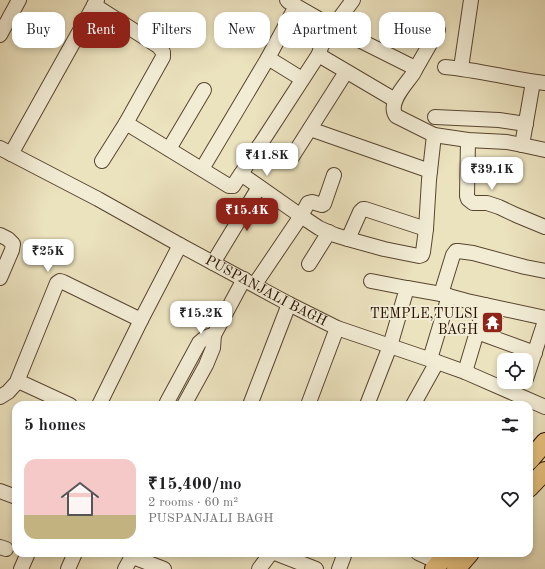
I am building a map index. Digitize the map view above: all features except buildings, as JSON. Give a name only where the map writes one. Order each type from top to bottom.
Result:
[{"type":"main road","points":[[533,456],[545,442]]},
{"type":"main road","points":[[533,484],[545,471]]},
{"type":"main road","points":[[444,563],[460,557]]},
{"type":"street","points":[[0,35],[19,0]]},
{"type":"street","points":[[344,12],[353,0]]},
{"type":"street","points":[[461,68],[471,0]]},
{"type":"street","points":[[3,150],[95,3],[158,46],[163,54],[163,57],[126,123],[102,161]]},
{"type":"street","points":[[202,169],[268,58],[292,3],[307,12]]},
{"type":"street","points":[[371,46],[411,66],[415,70]]},
{"type":"street","points":[[126,123],[233,186],[319,54],[321,48]]},
{"type":"street","points":[[428,48],[413,74],[395,100],[394,112],[396,116],[434,135],[468,140],[507,142],[545,150]]},
{"type":"street","points":[[319,54],[346,72],[395,100]]},
{"type":"street","points":[[268,58],[302,79]]},
{"type":"street","points":[[445,67],[461,68],[539,82],[526,124],[522,145]]},
{"type":"street","points":[[259,146],[285,159],[292,157],[346,72]]},
{"type":"street","points":[[169,149],[204,90]]},
{"type":"street","points":[[435,117],[499,120],[526,124]]},
{"type":"street","points":[[310,129],[430,171]]},
{"type":"street","points":[[241,174],[319,228],[348,239],[384,249],[419,256],[422,255],[423,252],[426,229],[434,135]]},
{"type":"street","points":[[468,140],[468,199],[473,203],[487,203],[499,207],[545,227]]},
{"type":"street","name":"PUSPANJALI BAGH","points":[[3,150],[98,199],[289,304],[338,328],[465,372],[532,401]]},
{"type":"street","points":[[186,401],[206,365],[213,348],[214,335],[249,282],[301,216],[308,203],[324,204],[334,175]]},
{"type":"street","points":[[213,263],[259,187]]},
{"type":"street","points":[[348,239],[360,212],[365,208],[426,229]]},
{"type":"street","points":[[310,264],[329,232]]},
{"type":"street","points":[[0,235],[8,239],[12,244],[12,250],[0,278]]},
{"type":"street","points":[[101,401],[180,245]]},
{"type":"street","points":[[415,401],[434,361],[452,255],[456,251],[473,253],[545,271]]},
{"type":"street","points":[[0,397],[8,392],[18,381],[60,281],[141,320]]},
{"type":"street","points":[[371,281],[445,295],[545,320],[533,356]]},
{"type":"street","points":[[369,401],[390,346],[407,288]]},
{"type":"street","points":[[252,401],[289,304]]},
{"type":"street","points":[[465,372],[485,305]]},
{"type":"street","points":[[310,401],[338,328]]},
{"type":"street","points":[[477,332],[534,353]]},
{"type":"street","points":[[168,401],[199,343],[204,338],[214,335]]},
{"type":"street","points":[[18,381],[61,401]]},
{"type":"street","points":[[521,396],[523,389]]},
{"type":"street","name":"PUSPANJALI BAGH","points":[[533,402],[545,407]]},
{"type":"street","points":[[21,569],[26,557]]},
{"type":"street","points":[[68,569],[73,557]]},
{"type":"street","points":[[125,569],[133,557],[164,569]]},
{"type":"street","points":[[259,569],[268,557]]},
{"type":"street","points":[[285,557],[316,569]]},
{"type":"street","points":[[339,569],[344,557]]},
{"type":"street","points":[[428,557],[444,563]]},
{"type":"place","name":"TEMPLE,TULSI BAGH","points":[[493,322]]}]
